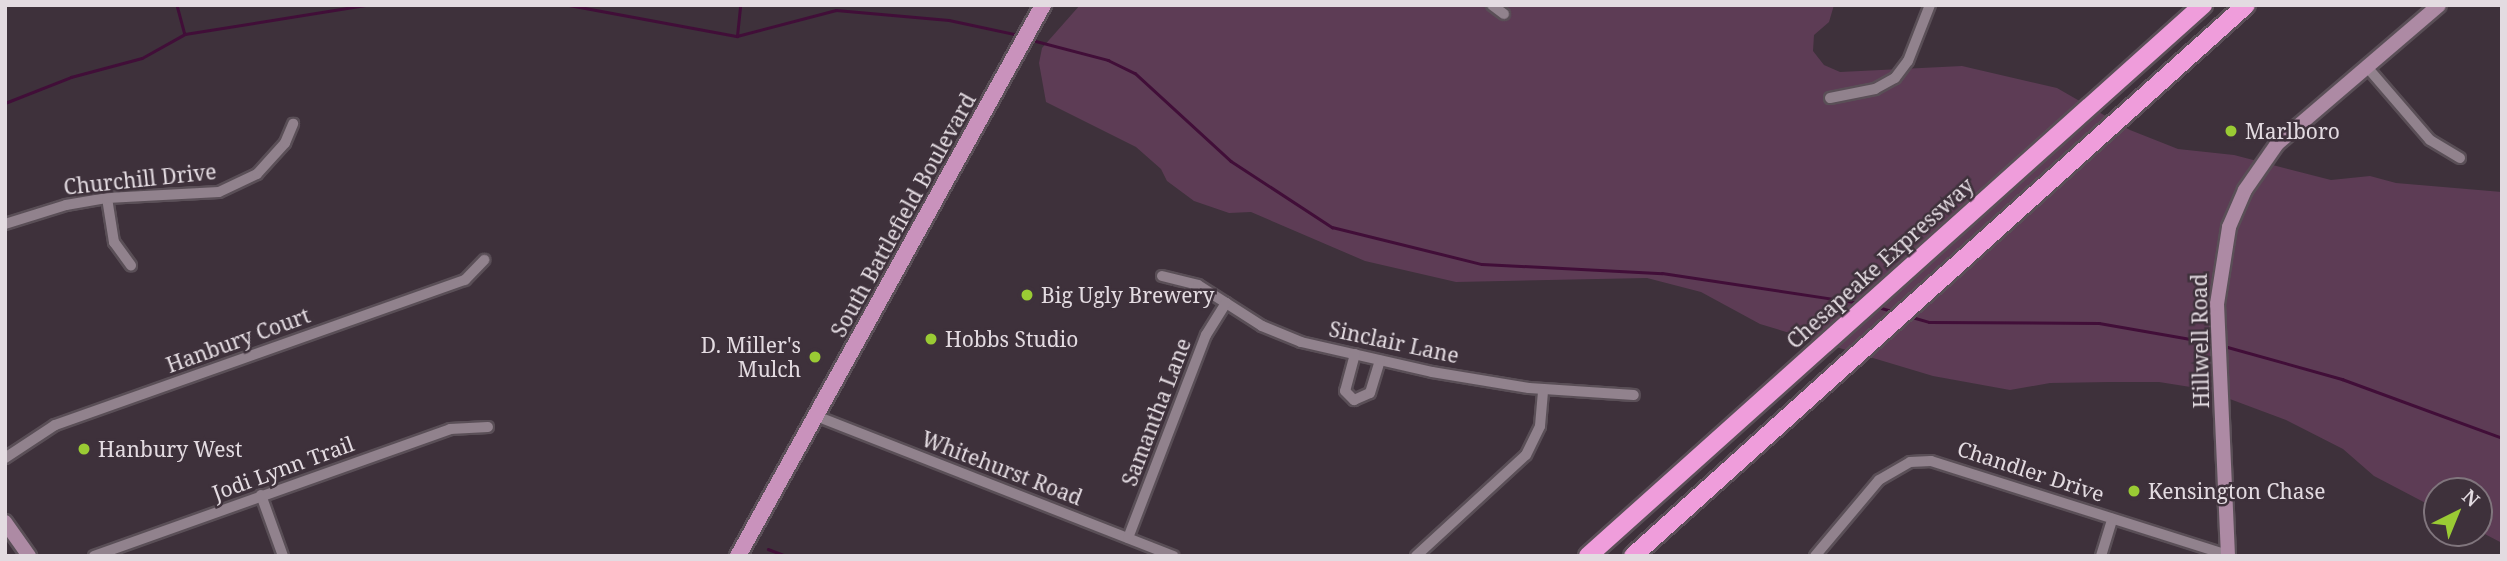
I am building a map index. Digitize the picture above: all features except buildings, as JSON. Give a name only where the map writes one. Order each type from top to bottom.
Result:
[{"type":"highway","name":"Chesapeake Expressway","points":[[1588,556],[2203,5]]},
{"type":"highway","points":[[1633,556],[2246,5]]},
{"type":"main road","name":"South Battlefield Boulevard","points":[[738,556],[1040,11]]},
{"type":"street","points":[[1492,5],[1504,14]]},
{"type":"street","points":[[1830,98],[1875,89],[1895,78],[1908,61],[1930,5]]},
{"type":"street","name":"Hillwell Road","points":[[2228,555],[2217,304],[2229,227],[2259,166],[2294,128],[2439,5]]},
{"type":"street","points":[[2367,67],[2430,140],[2460,158]]},
{"type":"street","name":"Churchill Drive","points":[[5,224],[66,205],[107,198],[219,192],[239,185],[273,160],[293,124]]},
{"type":"street","points":[[107,198],[114,242],[131,265]]},
{"type":"street","name":"Hanbury Court","points":[[5,458],[55,425],[465,280],[484,260]]},
{"type":"street","name":"Sinclair Lane","points":[[1161,276],[1185,279],[1279,334],[1354,354],[1543,389],[1634,395]]},
{"type":"street","name":"Samantha Lane","points":[[1128,538],[1206,335],[1226,303]]},
{"type":"street","points":[[1354,354],[1345,391],[1353,400],[1370,393],[1380,360]]},
{"type":"street","points":[[1416,556],[1526,455],[1540,426],[1543,389]]},
{"type":"street","name":"Whitehurst Road","points":[[816,416],[1174,556]]},
{"type":"street","name":"Jodi Lynn Trail","points":[[94,556],[450,429],[488,427]]},
{"type":"street","name":"Chandler Drive","points":[[1815,556],[1879,481],[1910,462],[1947,463],[2228,555]]},
{"type":"street","points":[[261,495],[283,556]]},
{"type":"street","points":[[2101,556],[2112,519]]},
{"type":"street","points":[[5,522],[29,556]]},
{"type":"shaded area","points":[[1080,5],[1834,5],[1829,22],[1814,35],[1813,51],[1824,65],[1840,72],[1962,66],[2057,88],[2130,130],[2178,149],[2234,155],[2331,180],[2370,176],[2396,183],[2502,192],[2502,543],[2493,538],[2493,477],[2423,477],[2423,502],[2374,476],[2343,449],[2286,420],[2203,389],[2159,382],[2110,382],[2050,383],[2010,390],[1933,376],[1760,324],[1701,292],[1647,278],[1456,282],[1365,261],[1251,212],[1229,213],[1194,201],[1167,181],[1161,169],[1136,147],[1046,102],[1039,63],[1042,48]]},
{"type":"waterway","points":[[177,5],[185,34]]},
{"type":"waterway","points":[[5,103],[71,77],[142,58],[185,34],[367,5]]},
{"type":"waterway","points":[[569,5],[737,36],[836,10],[949,20],[1019,35]]},
{"type":"waterway","points":[[737,36],[740,5]]},
{"type":"waterway","points":[[1032,40],[1108,60],[1135,73],[1231,161],[1332,227],[1482,264],[1662,273],[1861,303]]},
{"type":"waterway","points":[[1878,307],[1895,312]]},
{"type":"waterway","points":[[1912,317],[1929,322],[2099,323],[2214,343]]},
{"type":"waterway","points":[[2224,346],[2342,379],[2502,438]]},
{"type":"waterway","points":[[768,549],[786,556]]},
{"type":"place","name":"Marlboro","points":[[2231,131]]},
{"type":"place","name":"Big Ugly Brewery","points":[[1027,295]]},
{"type":"place","name":"Hobbs Studio","points":[[931,339]]},
{"type":"place","name":"D. Miller's Mulch","points":[[815,357]]},
{"type":"place","name":"Hanbury West","points":[[84,449]]},
{"type":"place","name":"Kensington Chase","points":[[2134,491]]}]
